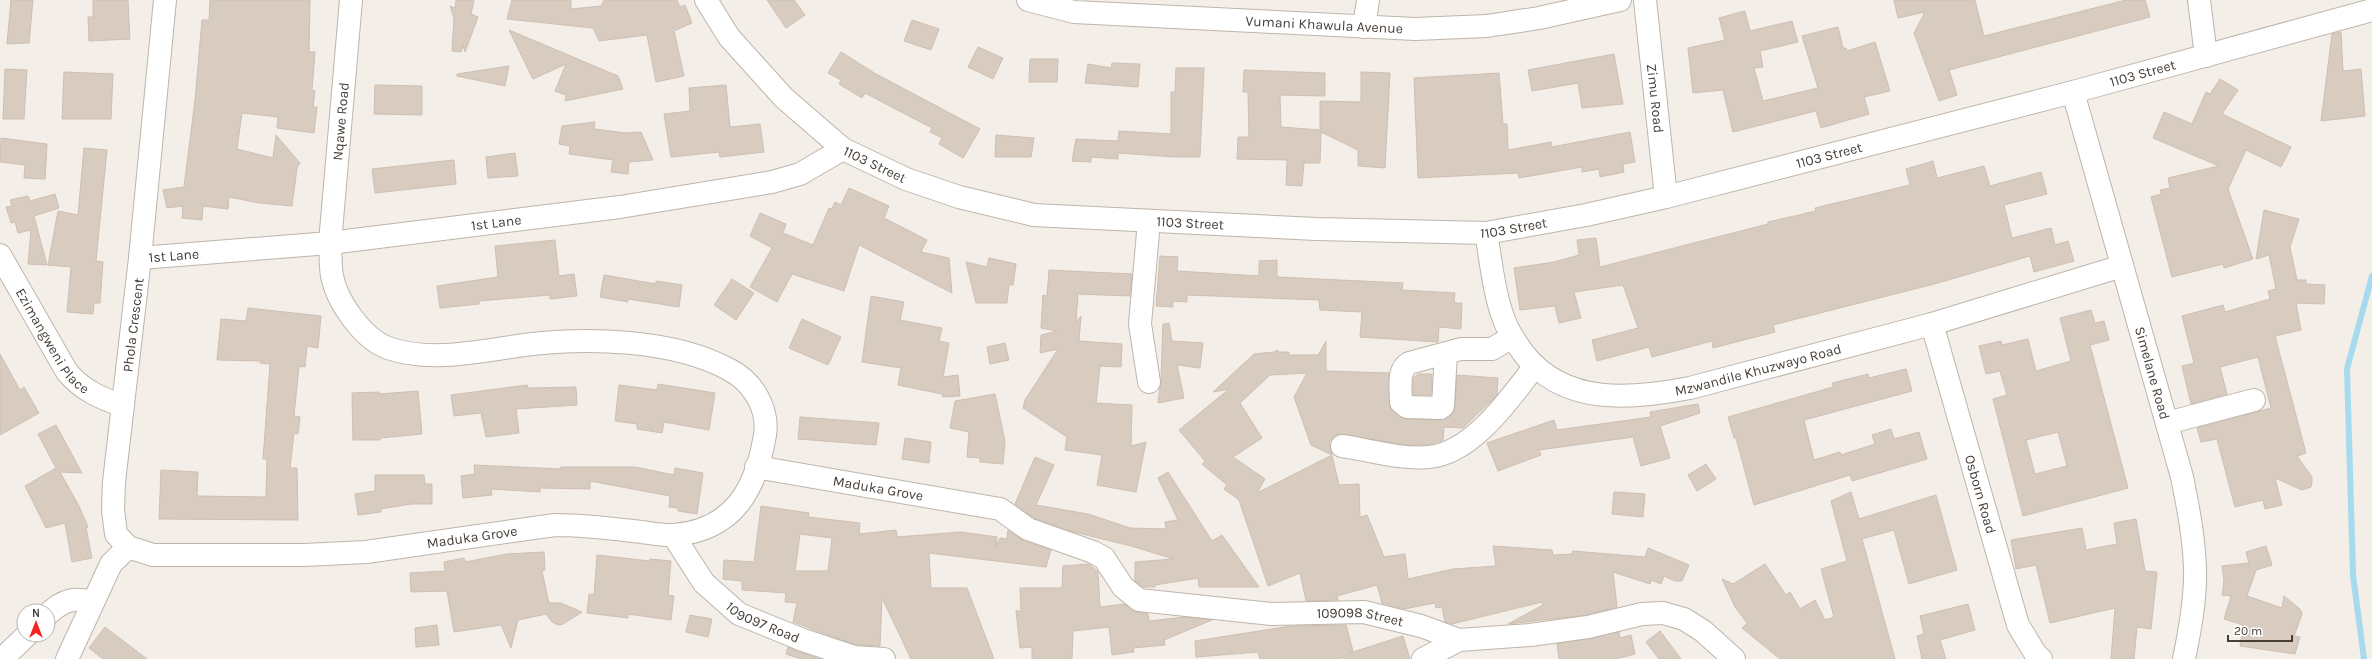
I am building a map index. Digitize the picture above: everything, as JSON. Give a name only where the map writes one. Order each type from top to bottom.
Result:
[{"type":"street","name":"Phola Crescent","points":[[128,546],[116,534],[113,510],[140,258],[165,0]]},
{"type":"street","name":"Nqawe Road","points":[[330,243],[350,0]]},
{"type":"street","name":"1103 Street","points":[[706,0],[729,37],[784,98],[843,149],[906,179],[959,197],[1026,213],[1149,221],[1316,229],[1486,233],[1586,215],[1666,197],[2073,92],[2372,10]]},
{"type":"street","name":"Vumani Khawula Avenue","points":[[1028,0],[1076,6],[1364,27],[1415,29],[1487,26],[1539,18],[1620,0]]},
{"type":"street","points":[[1364,27],[1368,0]]},
{"type":"street","name":"Zimu Road","points":[[1645,0],[1666,197]]},
{"type":"street","points":[[2199,0],[2206,56]]},
{"type":"street","name":"Simelane Road","points":[[2073,92],[2182,477],[2192,526],[2195,569],[2190,630],[2184,659]]},
{"type":"street","name":"1st Lane","points":[[140,258],[330,243],[620,207],[772,182],[800,174],[843,149]]},
{"type":"street","points":[[1149,221],[1140,324],[1149,382]]},
{"type":"street","name":"Mzwandile Khuzwayo Road","points":[[1486,233],[1502,314],[1512,337],[1535,366],[1558,383],[1586,393],[1616,397],[1653,395],[1690,388],[1932,324],[2122,266]]},
{"type":"street","name":"Maduka Grove","points":[[128,546],[153,555],[304,556],[366,552],[555,525],[585,526],[673,536],[698,531],[726,518],[745,498],[765,434],[765,414],[753,389],[738,374],[715,361],[677,350],[608,341],[536,344],[468,353],[430,355],[387,348],[360,329],[342,302],[332,277],[330,243]]},
{"type":"street","name":"Ezimangweni Place","points":[[0,254],[67,372],[77,384],[94,395],[123,406]]},
{"type":"street","name":"Osborn Road","points":[[1932,324],[2018,625],[2034,653],[2041,659]]},
{"type":"street","points":[[1446,353],[1461,349],[1492,349],[1512,337]]},
{"type":"street","points":[[1342,446],[1416,458],[1443,455],[1456,449],[1498,414],[1535,366]]},
{"type":"street","points":[[2167,423],[2254,400]]},
{"type":"street","name":"Maduka Grove","points":[[756,466],[1000,509]]},
{"type":"street","name":"109098 Street","points":[[1000,509],[1028,529],[1093,552],[1104,558],[1123,586],[1139,600],[1272,614],[1364,612],[1421,626],[1459,640],[1530,636],[1588,626],[1642,614],[1663,613],[1684,619],[1703,631],[1734,659]]},
{"type":"street","name":"109097 Road","points":[[673,536],[704,583],[739,614],[803,640],[854,657],[884,659]]},
{"type":"street","points":[[67,659],[111,564],[128,546]]},
{"type":"street","points":[[56,607],[61,603],[78,598],[94,602]]},
{"type":"street","points":[[1423,659],[1459,640]]},
{"type":"street","points":[[2,659],[19,643]]},
{"type":"building","points":[[11,0],[33,0],[29,43],[7,44]]},
{"type":"building","points":[[93,0],[128,0],[130,39],[89,41],[88,17],[93,17]]},
{"type":"building","points":[[210,0],[310,0],[309,52],[315,52],[312,90],[315,91],[313,107],[317,107],[314,133],[277,128],[278,117],[242,113],[237,149],[273,158],[276,135],[300,163],[297,168],[292,206],[259,203],[229,197],[228,209],[203,206],[202,220],[182,218],[183,206],[167,208],[163,190],[184,187],[195,100],[202,20],[209,20]]},
{"type":"building","points":[[456,0],[474,0],[471,14],[478,17],[465,52],[463,45],[461,52],[452,51],[454,18],[450,6],[455,8]]},
{"type":"building","points":[[512,0],[571,0],[571,9],[601,6],[604,0],[677,0],[680,7],[685,5],[692,23],[674,31],[684,76],[656,82],[647,35],[599,41],[593,28],[507,19]]},
{"type":"building","points":[[767,0],[794,0],[805,15],[786,28]]},
{"type":"building","points":[[1894,0],[1975,0],[1984,36],[2126,0],[2145,0],[2150,17],[1949,70],[1957,95],[1939,101],[1914,33],[1925,12],[1898,18]]},
{"type":"building","points":[[1745,11],[1750,31],[1792,21],[1798,42],[1760,51],[1763,67],[1754,68],[1763,101],[1818,88],[1802,36],[1838,27],[1843,48],[1846,48],[1847,51],[1875,42],[1890,91],[1864,97],[1869,114],[1821,128],[1816,111],[1733,132],[1723,90],[1693,93],[1688,48],[1725,40],[1719,18]]},
{"type":"building","points":[[912,20],[939,29],[931,50],[904,41]]},
{"type":"building","points":[[509,30],[618,76],[623,89],[565,101],[566,95],[555,91],[566,64],[533,79]]},
{"type":"building","points":[[2341,32],[2343,71],[2361,69],[2365,116],[2321,121],[2332,34]]},
{"type":"building","points":[[978,47],[1003,58],[993,79],[968,67]]},
{"type":"building","points":[[841,52],[876,74],[980,129],[963,158],[939,144],[942,138],[930,132],[932,128],[865,93],[862,98],[839,84],[841,80],[828,73]]},
{"type":"building","points":[[1614,54],[1623,104],[1582,108],[1578,83],[1532,91],[1528,70]]},
{"type":"building","points":[[1030,59],[1058,59],[1057,82],[1029,82]]},
{"type":"building","points":[[1112,63],[1140,64],[1138,87],[1085,83],[1088,64],[1111,68]]},
{"type":"building","points":[[509,66],[505,86],[457,76],[457,74]]},
{"type":"building","points":[[1176,68],[1204,68],[1200,157],[1175,157],[1118,153],[1118,159],[1091,157],[1091,162],[1072,161],[1076,139],[1118,141],[1119,131],[1171,134],[1171,92],[1175,92]]},
{"type":"building","points":[[5,69],[27,70],[24,119],[3,119]]},
{"type":"building","points":[[1244,70],[1325,73],[1325,96],[1280,95],[1281,127],[1320,130],[1320,101],[1361,102],[1361,72],[1390,73],[1385,168],[1358,166],[1358,150],[1321,132],[1320,163],[1304,163],[1302,186],[1286,185],[1287,160],[1237,159],[1238,137],[1249,137],[1248,92],[1243,92]]},
{"type":"building","points":[[64,72],[113,74],[111,119],[62,119]]},
{"type":"building","points":[[1499,73],[1503,124],[1507,124],[1508,150],[1551,142],[1552,147],[1630,132],[1635,162],[1623,164],[1624,172],[1600,177],[1599,169],[1582,172],[1582,167],[1519,178],[1518,173],[1418,178],[1414,78]]},
{"type":"building","points":[[2220,79],[2238,90],[2222,114],[2291,147],[2281,167],[2246,150],[2228,189],[2253,259],[2224,268],[2223,264],[2172,277],[2151,197],[2161,194],[2160,190],[2170,188],[2168,178],[2219,166],[2153,138],[2164,112],[2192,124],[2206,92],[2210,94]]},
{"type":"building","points":[[375,85],[422,86],[422,115],[374,114]]},
{"type":"building","points":[[726,85],[730,127],[760,124],[764,152],[720,157],[719,152],[671,157],[664,114],[690,111],[689,88]]},
{"type":"building","points":[[595,122],[594,129],[626,133],[641,132],[653,160],[629,162],[628,174],[611,172],[613,160],[569,154],[570,146],[559,144],[562,126]]},
{"type":"building","points":[[996,135],[1034,138],[1031,157],[995,157]]},
{"type":"building","points":[[1,138],[47,144],[45,179],[24,178],[25,165],[0,162]]},
{"type":"building","points":[[84,148],[107,150],[96,261],[103,262],[100,303],[94,303],[93,314],[67,312],[71,267],[48,265],[58,211],[78,215]]},
{"type":"building","points":[[515,153],[518,176],[488,178],[486,157]]},
{"type":"building","points":[[454,160],[456,184],[375,193],[372,169]]},
{"type":"building","points":[[1933,161],[1937,178],[1984,166],[1990,186],[2041,172],[2047,194],[2004,205],[2012,238],[2051,228],[2055,245],[2068,241],[2074,261],[2034,272],[2030,256],[1938,283],[1773,325],[1775,332],[1713,348],[1712,341],[1652,357],[1649,347],[1597,361],[1592,340],[1638,328],[1623,285],[1574,292],[1581,318],[1559,323],[1555,306],[1520,310],[1514,268],[1554,262],[1579,255],[1577,240],[1596,238],[1600,267],[1768,224],[1768,222],[1816,211],[1815,208],[1910,185],[1906,169]]},
{"type":"building","points":[[849,188],[889,206],[884,218],[927,240],[921,252],[949,258],[952,293],[859,245],[844,291],[792,274],[777,302],[750,287],[772,248],[750,236],[760,213],[786,224],[783,233],[813,245],[829,208],[832,209],[835,202],[841,205]]},
{"type":"building","points":[[55,194],[59,208],[34,216],[47,265],[28,264],[31,230],[18,233],[15,222],[11,223],[6,207],[12,206],[10,200],[28,196],[30,201]]},
{"type":"building","points":[[2264,210],[2299,219],[2290,247],[2297,280],[2306,280],[2306,284],[2325,285],[2324,304],[2296,303],[2301,330],[2275,336],[2306,453],[2297,456],[2312,477],[2311,487],[2302,490],[2275,478],[2282,505],[2265,509],[2263,500],[2235,507],[2217,439],[2201,442],[2197,428],[2271,408],[2258,357],[2220,367],[2227,394],[2191,404],[2182,366],[2194,363],[2182,316],[2223,305],[2225,312],[2270,299],[2268,291],[2276,289],[2269,255],[2256,259]]},
{"type":"building","points":[[555,240],[559,276],[574,274],[577,296],[550,299],[550,295],[479,301],[479,304],[440,308],[437,286],[498,277],[495,246]]},
{"type":"building","points":[[1160,256],[1178,257],[1177,271],[1259,276],[1259,261],[1277,260],[1277,277],[1403,283],[1402,290],[1455,293],[1454,303],[1462,303],[1461,329],[1439,327],[1438,342],[1360,337],[1362,312],[1320,310],[1319,300],[1187,295],[1187,302],[1173,301],[1173,307],[1156,306]]},
{"type":"building","points":[[989,258],[1016,264],[1013,285],[1009,285],[1007,303],[976,303],[966,262],[987,267]]},
{"type":"building","points":[[1049,270],[1132,274],[1130,296],[1078,294],[1076,322],[1081,316],[1079,341],[1122,344],[1121,367],[1100,366],[1096,403],[1132,405],[1131,446],[1146,442],[1136,492],[1097,485],[1102,455],[1065,450],[1067,437],[1023,408],[1025,400],[1058,349],[1040,353],[1041,335],[1057,331],[1041,328],[1043,295],[1047,296]]},
{"type":"building","points":[[604,275],[656,284],[656,281],[682,285],[679,307],[628,299],[628,302],[600,297]]},
{"type":"building","points":[[732,279],[754,293],[736,320],[714,305]]},
{"type":"building","points":[[871,296],[904,302],[900,320],[942,328],[939,341],[949,343],[943,377],[958,375],[960,396],[943,397],[942,394],[898,385],[901,368],[862,362]]},
{"type":"building","points":[[248,308],[321,316],[318,348],[307,346],[305,367],[299,366],[294,416],[300,417],[298,434],[294,433],[290,468],[297,468],[298,520],[159,519],[161,470],[198,472],[197,496],[266,497],[267,459],[263,459],[270,364],[260,363],[261,361],[217,360],[221,319],[246,321]]},
{"type":"building","points":[[2091,310],[2095,323],[2104,321],[2109,340],[2090,345],[2128,488],[2023,516],[1993,399],[2007,395],[2000,371],[1986,374],[1979,346],[2001,341],[2002,345],[2028,339],[2036,371],[2071,361],[2060,318]],"holes":[[[2058,432],[2067,466],[2035,474],[2026,440]]]},
{"type":"building","points":[[802,319],[841,337],[828,365],[789,348]]},
{"type":"building","points":[[1169,323],[1172,341],[1203,343],[1200,368],[1177,365],[1184,398],[1158,403],[1161,380],[1163,324]]},
{"type":"building","points":[[1326,341],[1326,371],[1389,373],[1390,407],[1399,417],[1406,419],[1440,420],[1450,416],[1455,407],[1457,375],[1498,378],[1497,395],[1463,428],[1444,427],[1443,440],[1441,441],[1427,445],[1408,445],[1338,434],[1329,442],[1339,485],[1359,484],[1360,517],[1367,515],[1384,557],[1405,554],[1408,579],[1453,569],[1496,566],[1493,546],[1552,550],[1553,555],[1572,554],[1573,551],[1645,557],[1648,548],[1689,565],[1682,581],[1675,581],[1664,576],[1661,584],[1651,580],[1650,584],[1613,572],[1617,607],[1586,615],[1508,624],[1543,605],[1542,602],[1452,624],[1445,622],[1442,607],[1436,608],[1435,603],[1404,609],[1382,603],[1377,585],[1337,596],[1338,600],[1306,601],[1300,573],[1268,586],[1239,500],[1224,489],[1227,485],[1202,464],[1205,461],[1179,430],[1229,389],[1213,392],[1254,354],[1274,352],[1277,350],[1279,352],[1289,352],[1289,355],[1318,355]],"holes":[[[1307,373],[1294,397],[1311,445],[1332,455],[1257,493],[1265,479],[1233,457],[1262,438],[1240,403],[1270,375]]]},
{"type":"building","points":[[1005,343],[1009,360],[990,364],[987,347]]},
{"type":"building","points":[[0,354],[20,390],[24,387],[39,413],[0,435]]},
{"type":"building","points":[[1906,369],[1912,391],[1804,420],[1814,460],[1840,452],[1841,455],[1875,444],[1872,435],[1891,429],[1894,439],[1919,432],[1927,459],[1852,481],[1850,475],[1754,505],[1736,438],[1734,438],[1728,417],[1833,387],[1832,383],[1868,374],[1869,378]]},
{"type":"building","points":[[1418,374],[1432,374],[1431,395],[1413,395],[1413,378]]},
{"type":"building","points":[[658,384],[715,393],[709,430],[664,422],[662,433],[637,429],[637,424],[615,421],[619,385],[657,390]]},
{"type":"building","points":[[527,385],[528,388],[576,387],[577,405],[516,409],[519,433],[486,437],[481,413],[454,416],[451,395]]},
{"type":"building","points":[[418,391],[422,434],[380,438],[380,440],[353,440],[352,393],[379,392],[379,394]]},
{"type":"building","points":[[995,394],[1005,441],[1003,464],[980,462],[980,458],[967,457],[969,432],[950,428],[955,401]]},
{"type":"building","points":[[1698,404],[1700,413],[1660,426],[1670,458],[1641,466],[1633,437],[1539,450],[1541,455],[1498,471],[1487,443],[1554,420],[1557,430],[1651,417],[1650,412]]},
{"type":"building","points":[[800,417],[879,423],[876,445],[798,439]]},
{"type":"building","points":[[56,425],[82,473],[60,472],[79,506],[88,527],[86,528],[92,558],[72,562],[65,523],[46,528],[25,486],[56,468],[38,434]]},
{"type":"building","points":[[905,438],[931,442],[929,463],[902,459]]},
{"type":"building","points":[[1035,457],[1054,465],[1036,505],[1088,514],[1130,528],[1166,529],[1165,522],[1178,520],[1158,478],[1168,472],[1212,541],[1222,535],[1259,587],[1199,587],[1198,578],[1155,585],[1155,587],[1143,587],[1135,581],[1135,562],[1173,559],[1135,547],[1070,531],[1034,518],[1015,504]]},
{"type":"building","points":[[1706,464],[1716,479],[1697,491],[1688,475]]},
{"type":"building","points":[[474,465],[561,469],[561,467],[635,467],[674,475],[675,468],[703,473],[697,514],[678,511],[678,508],[669,507],[670,496],[590,481],[590,489],[540,488],[540,492],[491,489],[492,495],[463,498],[461,476],[475,474]]},
{"type":"building","points":[[375,475],[424,475],[425,484],[432,484],[432,504],[411,504],[381,509],[381,512],[358,515],[355,494],[375,491]]},
{"type":"building","points":[[1614,492],[1645,494],[1643,517],[1612,514]]},
{"type":"building","points":[[1851,492],[1859,519],[1936,495],[1957,570],[1909,584],[1894,530],[1862,539],[1895,659],[1780,659],[1742,628],[1747,623],[1735,607],[1722,579],[1733,584],[1765,564],[1786,595],[1790,592],[1800,609],[1815,600],[1825,620],[1834,617],[1821,569],[1847,561],[1831,501]]},
{"type":"building","points":[[761,506],[809,513],[808,517],[860,523],[859,534],[896,530],[897,537],[961,532],[997,537],[996,547],[1000,538],[1007,539],[1008,530],[1024,541],[1051,550],[1046,567],[929,553],[931,588],[967,588],[994,659],[911,659],[882,598],[880,646],[856,645],[793,622],[797,603],[785,602],[786,593],[742,590],[742,581],[723,579],[724,560],[754,562]],"holes":[[[800,534],[832,538],[828,571],[795,571]]]},
{"type":"building","points":[[2136,519],[2145,571],[2157,572],[2151,629],[2137,627],[2134,659],[2111,659],[2115,608],[2050,623],[2036,565],[2016,569],[2011,540],[2082,528],[2086,550],[2117,544],[2114,523]]},
{"type":"building","points":[[2266,546],[2272,565],[2256,570],[2247,596],[2282,608],[2284,596],[2300,609],[2302,614],[2294,636],[2300,637],[2295,654],[2240,646],[2243,625],[2224,619],[2231,596],[2222,595],[2224,581],[2222,566],[2249,563],[2246,552]]},
{"type":"building","points":[[544,552],[545,570],[542,571],[549,603],[561,603],[582,612],[563,624],[558,625],[552,622],[546,614],[518,620],[511,648],[501,625],[454,632],[447,591],[411,592],[410,573],[445,571],[444,562],[464,558],[465,562],[507,554]]},
{"type":"building","points":[[597,555],[650,561],[650,559],[671,561],[668,595],[674,596],[671,620],[628,614],[628,618],[587,613],[589,594],[594,595]]},
{"type":"building","points":[[1089,564],[1098,572],[1100,607],[1124,604],[1137,612],[1148,614],[1149,621],[1185,617],[1212,620],[1164,640],[1165,645],[1133,648],[1134,652],[1112,655],[1109,627],[1073,631],[1072,659],[1032,659],[1032,647],[1020,648],[1016,611],[1021,611],[1020,588],[1062,588],[1063,566]]},
{"type":"building","points":[[1968,604],[1975,630],[1940,640],[1946,659],[1922,659],[1917,636],[1924,634],[1920,616]]},
{"type":"building","points":[[690,615],[712,619],[708,637],[686,632]]},
{"type":"building","points":[[437,625],[439,645],[416,647],[415,628]]},
{"type":"building","points":[[1346,625],[1353,651],[1350,653],[1403,636],[1410,659],[1343,659],[1343,657],[1338,659],[1260,659],[1258,652],[1196,657],[1195,641],[1291,626]]},
{"type":"building","points":[[105,627],[147,659],[103,659],[89,648]]},
{"type":"building","points":[[1660,631],[1681,659],[1659,659],[1646,642]]},
{"type":"building","points":[[1619,632],[1620,638],[1631,635],[1635,654],[1616,659],[1559,659],[1557,644]]},
{"type":"building","points":[[788,647],[820,659],[801,659],[786,654]]},
{"type":"waterway","points":[[2364,659],[2353,575],[2347,369],[2372,276]]}]
